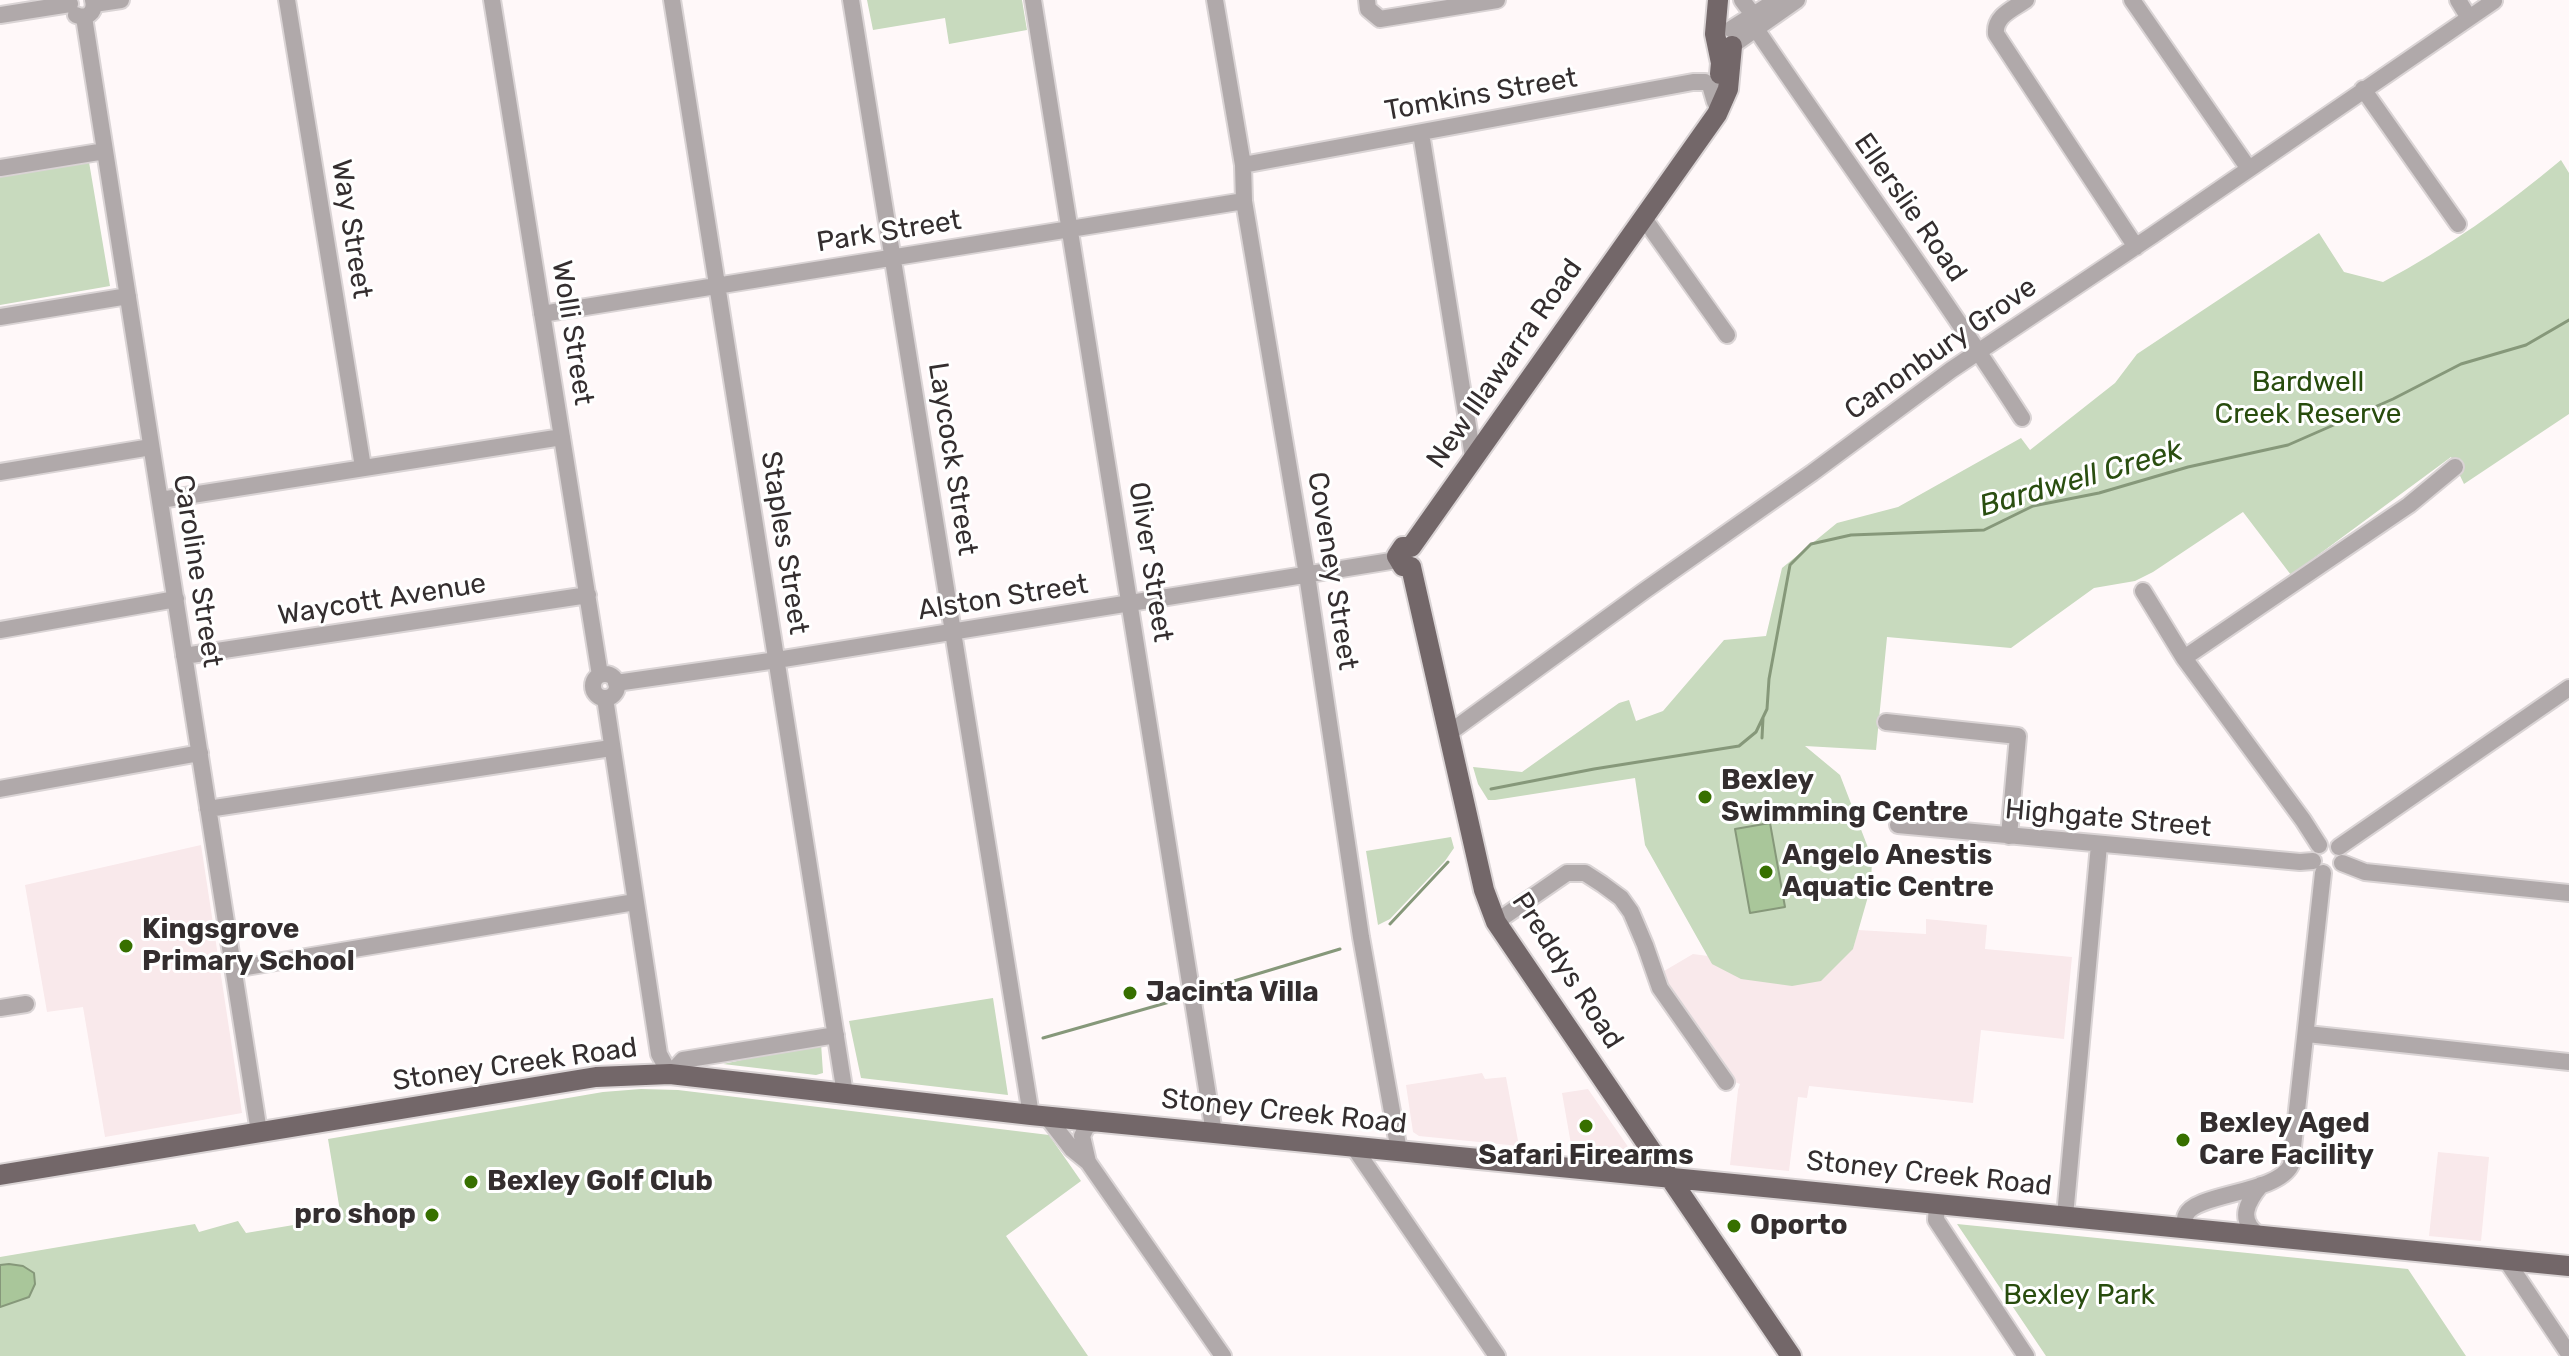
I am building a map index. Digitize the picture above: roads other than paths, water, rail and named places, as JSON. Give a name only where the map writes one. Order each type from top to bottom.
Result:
[{"type":"main road","name":"New Illawarra Road","points":[[1406,558],[1473,457],[1722,106],[1730,77],[1720,0]]},
{"type":"main road","name":"New Illawarra Road","points":[[1644,215],[1646,207],[1715,102],[1727,37]]},
{"type":"main road","name":"Preddys Road","points":[[1406,558],[1484,890],[1496,922],[1791,1356]]},
{"type":"main road","name":"Stoney Creek Road","points":[[0,1175],[596,1077],[670,1074],[1039,1116],[2569,1266]]},
{"type":"street","points":[[0,15],[71,2],[74,14],[121,0]]},
{"type":"street","name":"Way Street","points":[[287,0],[363,467]]},
{"type":"street","name":"Wolli Street","points":[[492,0],[600,675]]},
{"type":"street","name":"Staples Street","points":[[672,0],[845,1094]]},
{"type":"street","name":"Laycock Street","points":[[851,0],[954,631],[1039,1116]]},
{"type":"street","name":"Oliver Street","points":[[1033,0],[1214,1133]]},
{"type":"street","name":"Coveney Street","points":[[1215,0],[1361,937],[1399,1151]]},
{"type":"street","points":[[1367,0],[1368,9],[1380,19],[1497,0]]},
{"type":"street","name":"Ellerslie Road","points":[[1742,0],[1813,116],[1979,351],[2022,418]]},
{"type":"street","points":[[1755,22],[1777,0]]},
{"type":"street","points":[[1727,37],[1797,0]]},
{"type":"street","points":[[2026,0],[1999,19],[1995,26],[1996,34],[2136,247]]},
{"type":"street","points":[[2132,0],[2249,169]]},
{"type":"street","points":[[2458,0],[2469,18]]},
{"type":"street","name":"Canonbury Grove","points":[[1449,733],[1979,351],[2494,1]]},
{"type":"street","name":"Caroline Street","points":[[90,7],[105,151],[259,1132]]},
{"type":"street","name":"Tomkins Street","points":[[1243,165],[1693,82],[1710,85],[1715,102]]},
{"type":"street","points":[[2363,89],[2458,224]]},
{"type":"street","points":[[1421,133],[1473,457]]},
{"type":"street","points":[[0,168],[105,151]]},
{"type":"street","name":"Park Street","points":[[542,314],[1244,201]]},
{"type":"street","points":[[1644,215],[1727,335]]},
{"type":"street","points":[[0,317],[128,296]]},
{"type":"street","points":[[160,500],[562,437]]},
{"type":"street","points":[[0,472],[151,447]]},
{"type":"street","points":[[2184,658],[2409,505],[2455,467]]},
{"type":"street","name":"Alston Street","points":[[616,683],[777,660],[1406,558]]},
{"type":"street","points":[[2143,591],[2184,658],[2303,820],[2318,860],[2319,884],[2307,1034],[2291,1165],[2283,1176],[2190,1209],[2185,1215],[2184,1228]]},
{"type":"street","name":"Waycott Avenue","points":[[184,656],[588,595]]},
{"type":"street","points":[[0,630],[176,599]]},
{"type":"street","points":[[600,675],[608,675],[616,683],[614,693],[605,698],[597,695],[593,688],[594,680],[600,675]]},
{"type":"street","points":[[2318,860],[2335,871],[2340,855],[2569,688]]},
{"type":"street","points":[[605,698],[659,1054],[670,1074],[683,1060],[836,1035]]},
{"type":"street","points":[[1886,722],[2018,736],[2009,836]]},
{"type":"street","points":[[208,809],[611,748]]},
{"type":"street","points":[[0,789],[200,753]]},
{"type":"street","name":"Highgate Street","points":[[1898,825],[2300,862],[2318,860],[2329,842],[2340,855]]},
{"type":"street","points":[[2065,1216],[2099,845]]},
{"type":"street","points":[[2340,855],[2365,872],[2569,893]]},
{"type":"street","points":[[1496,922],[1567,873],[1585,873],[1602,884],[1621,898],[1631,912],[1660,988],[1726,1082]]},
{"type":"street","points":[[234,969],[635,902]]},
{"type":"street","points":[[0,1008],[26,1004]]},
{"type":"street","points":[[2307,1034],[2569,1062]]},
{"type":"street","points":[[1039,1116],[1088,1162],[1223,1356]]},
{"type":"street","points":[[1088,1162],[1082,1136],[1087,1126],[1099,1122]]},
{"type":"street","points":[[1353,1146],[1497,1356]]},
{"type":"street","points":[[2259,1235],[2250,1227],[2245,1212],[2249,1200],[2261,1185]]},
{"type":"street","points":[[1937,1203],[1936,1220],[2026,1356]]},
{"type":"street","points":[[2506,1260],[2569,1354]]},
{"type":"waterway","name":"Bardwell Creek","points":[[1491,789],[1739,746],[1756,732],[1767,709],[1769,679],[1790,565],[1811,544],[1851,535],[1984,530],[2033,506],[2099,493],[2188,467],[2288,445],[2393,399],[2461,364],[2526,345],[2569,320]]},
{"type":"waterway","points":[[1762,738],[1763,718]]},
{"type":"waterway","name":"Bardwell Creek","points":[[1390,924],[1448,862]]},
{"type":"waterway","name":"Bardwell Creek","points":[[1214,987],[1340,949]]},
{"type":"waterway","name":"Bardwell Creek","points":[[1043,1038],[1173,1001]]},
{"type":"place","name":"Bexley Swimming Centre","points":[[1705,797]]},
{"type":"place","name":"Angelo Anestis Aquatic Centre","points":[[1766,872]]},
{"type":"place","name":"Kingsgrove Primary School","points":[[126,946]]},
{"type":"place","name":"Jacinta Villa","points":[[1130,993]]},
{"type":"place","name":"Safari Firearms","points":[[1586,1126]]},
{"type":"place","name":"Bexley Aged Care Facility","points":[[2183,1140]]},
{"type":"place","name":"Bexley Golf Club","points":[[471,1182]]},
{"type":"place","name":"pro shop","points":[[432,1215]]},
{"type":"place","name":"Oporto","points":[[1734,1226]]},
{"type":"park label","name":"Bardwell Creek Reserve","points":[[2308,399]]},
{"type":"park label","name":"Bexley Park","points":[[2079,1296]]}]
